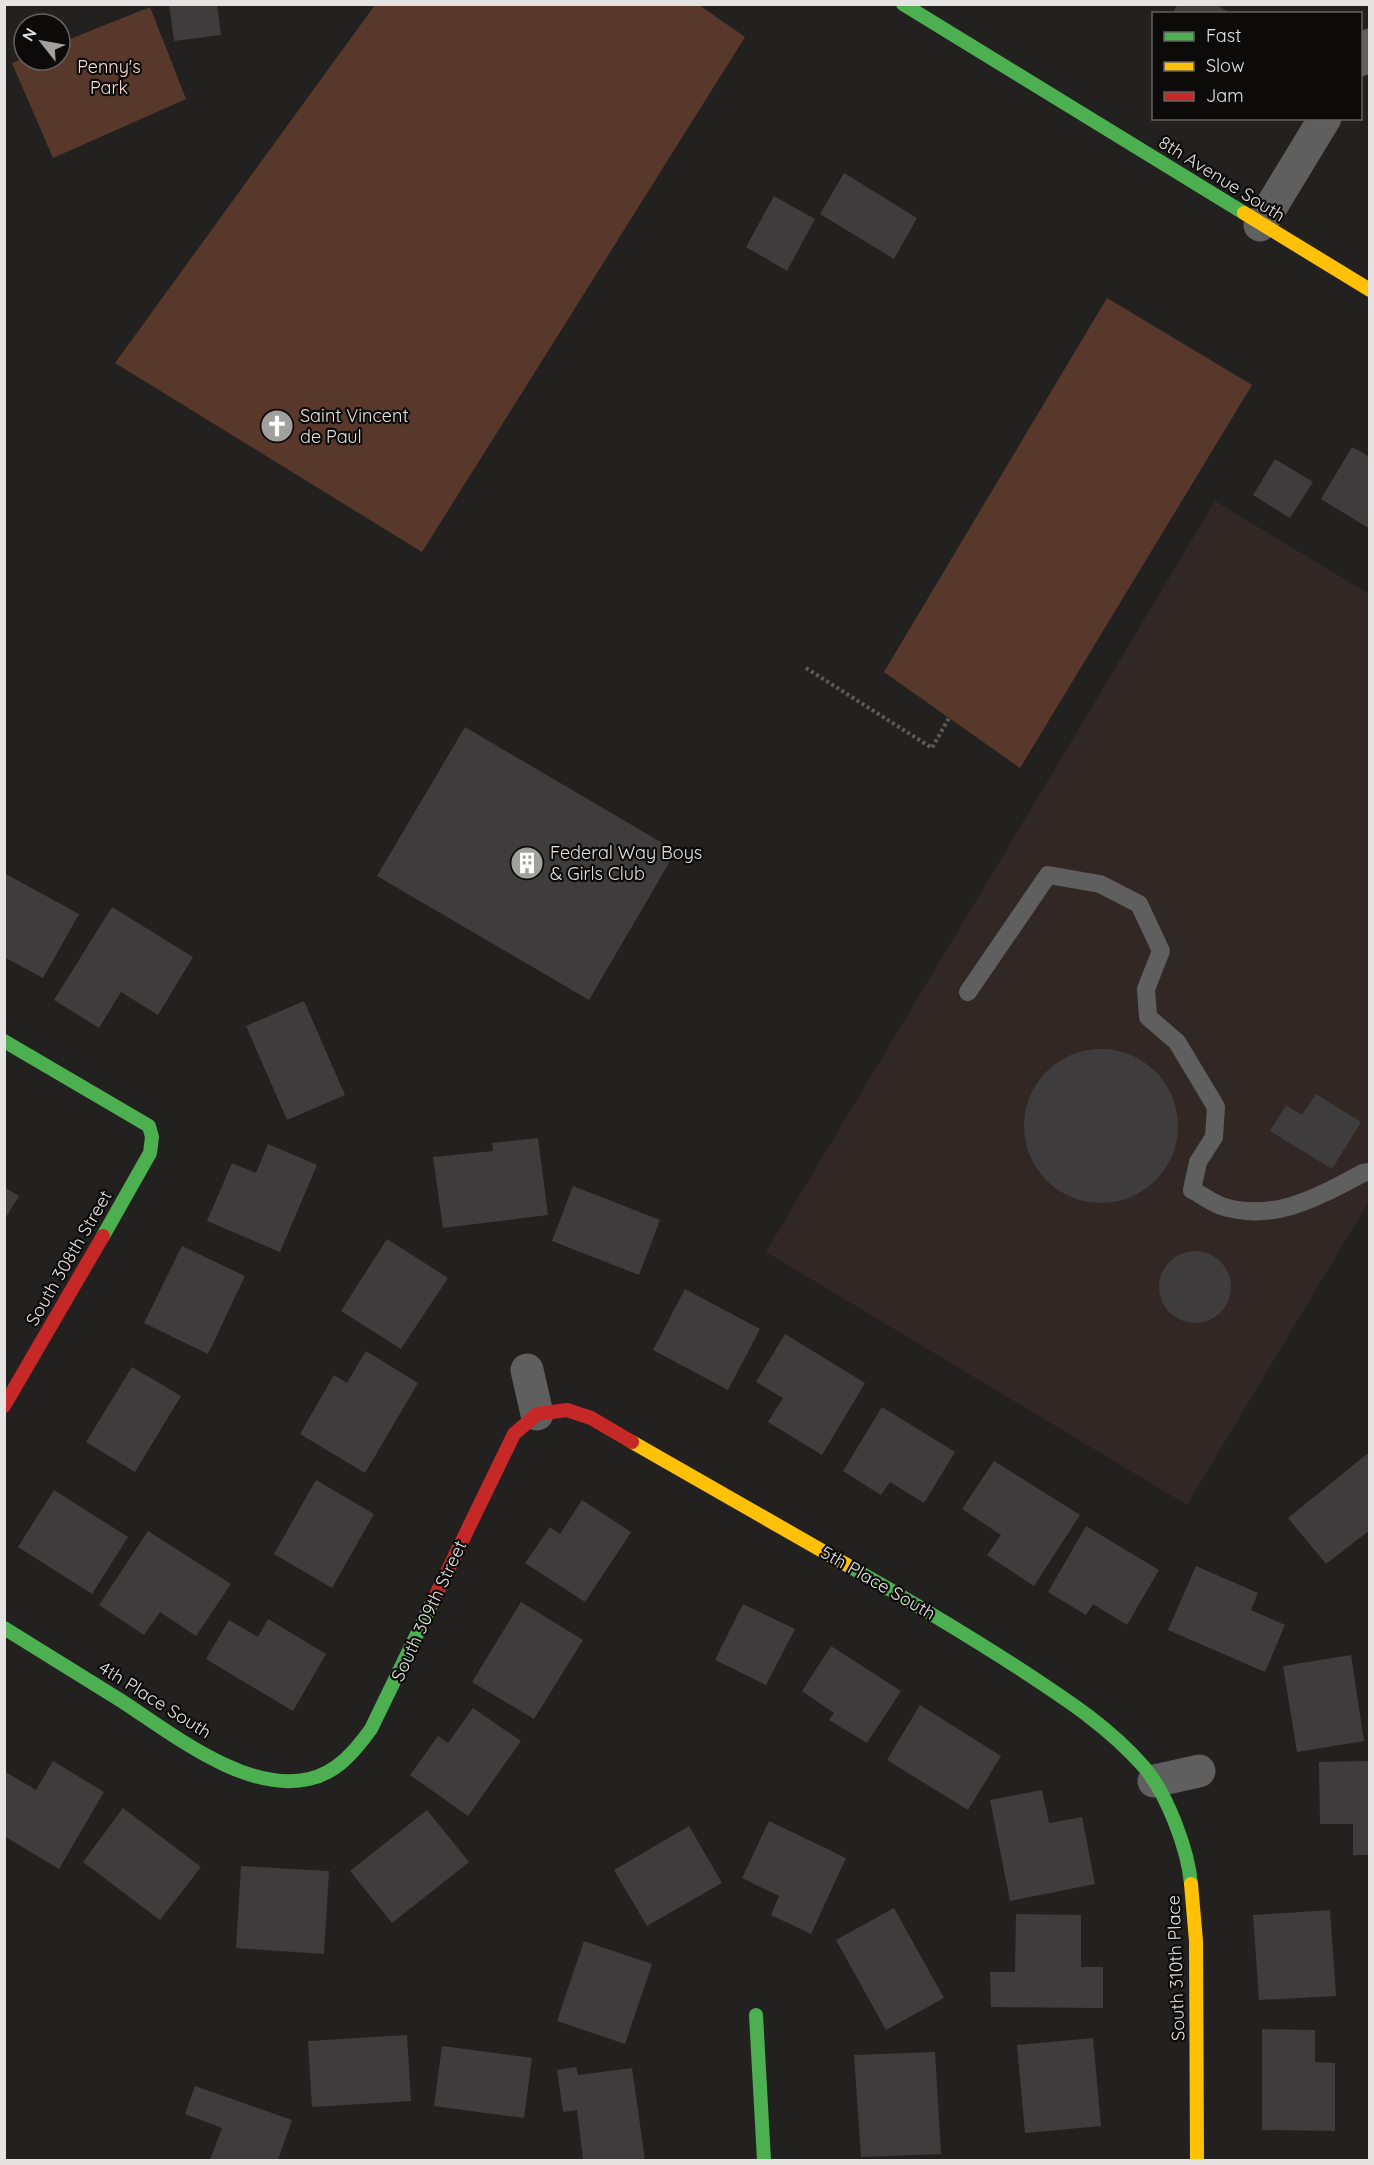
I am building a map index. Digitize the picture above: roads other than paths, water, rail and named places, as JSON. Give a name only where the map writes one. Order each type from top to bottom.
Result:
[{"type":"street","name":"8th Avenue South","points":[[903,4],[1260,225],[1370,290]]},
{"type":"street","points":[[1260,225],[1324,120]]},
{"type":"street","name":"South 308th Street","points":[[4,1041],[149,1126],[153,1138],[149,1156],[4,1406]]},
{"type":"street","points":[[527,1370],[537,1413]]},
{"type":"street","name":"5th Place South","points":[[537,1413],[567,1410],[591,1418],[957,1628],[1037,1679],[1108,1730],[1135,1756],[1154,1781]]},
{"type":"street","name":"South 309th Street","points":[[295,1780],[325,1774],[343,1762],[363,1741],[382,1708],[514,1434],[537,1413]]},
{"type":"street","name":"4th Place South","points":[[4,1628],[184,1741],[219,1760],[246,1773],[264,1778],[295,1780]]},
{"type":"street","points":[[1154,1781],[1199,1771]]},
{"type":"street","name":"South 310th Place","points":[[1154,1781],[1180,1833],[1190,1874],[1194,1908],[1197,2160]]},
{"type":"street","points":[[756,2015],[764,2160]]},
{"type":"lane","points":[[968,992],[1048,875],[1100,884],[1139,904],[1161,951],[1146,989],[1148,1017],[1177,1042],[1216,1107],[1214,1137],[1198,1162],[1192,1190],[1221,1205],[1257,1213],[1294,1206],[1370,1172]]},
{"type":"place","name":"Saint Vincent de Paul","points":[[277,426]]},
{"type":"place","name":"Federal Way Boys & Girls Club","points":[[527,863]]},
{"type":"park label","name":"Penny's Park","points":[[109,77]]}]
